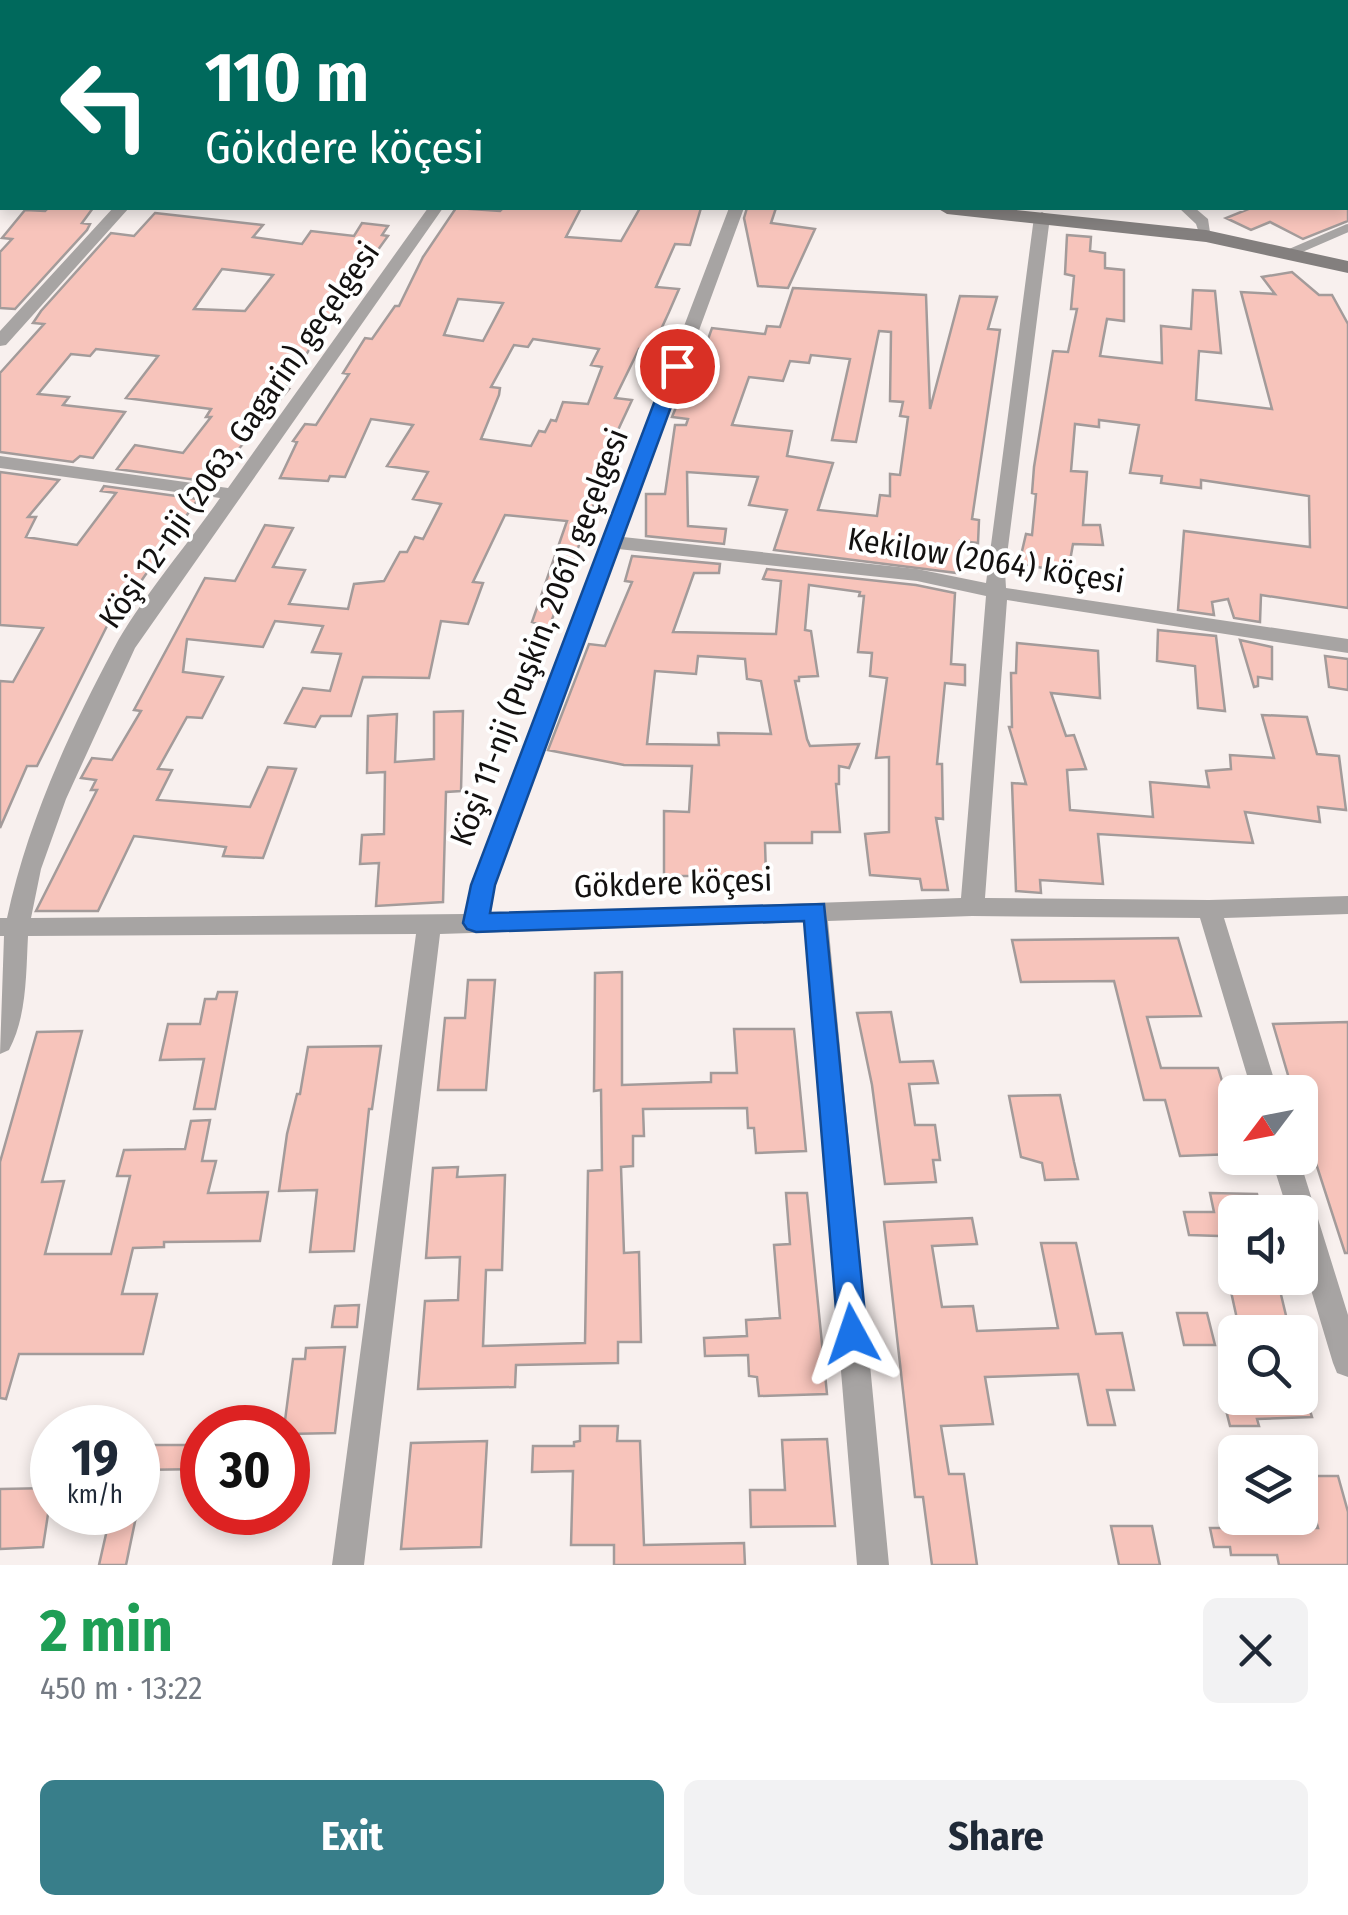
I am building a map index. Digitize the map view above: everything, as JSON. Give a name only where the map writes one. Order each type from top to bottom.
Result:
[{"type":"main road","points":[[966,210],[1206,236],[1348,266]]},
{"type":"street","points":[[0,341],[119,210]]},
{"type":"street","name":"Köşi 12-nji (2063, Gagarin) geçelgesi","points":[[0,1043],[11,1000],[9,927],[42,834],[125,647],[434,210]]},
{"type":"street","name":"Köşi 11-nji (Puşkin, 2061) geçelgesi","points":[[476,923],[483,885],[735,210]]},
{"type":"street","points":[[1190,210],[1203,222],[1206,236]]},
{"type":"street","points":[[972,907],[997,609],[995,591],[1042,218]]},
{"type":"street","points":[[0,462],[230,494]]},
{"type":"street","name":"Kekilow (2064) köçesi","points":[[613,542],[917,575],[995,591],[1348,646]]},
{"type":"street","name":"Gökdere köçesi","points":[[9,927],[430,925],[972,907],[1210,909],[1348,905]]},
{"type":"street","points":[[1210,909],[1261,1075]]},
{"type":"street","points":[[815,911],[873,1565]]},
{"type":"street","points":[[348,1565],[430,925]]},
{"type":"street","points":[[1290,1175],[1348,1363]]},
{"type":"lane","points":[[1290,253],[1348,228]]},
{"type":"building","points":[[25,210],[92,210],[82,223],[90,224],[15,309],[0,308],[0,252],[12,239],[2,238]]},
{"type":"building","points":[[455,210],[580,210],[566,237],[621,241],[639,210],[700,210],[690,245],[675,244],[656,287],[679,289],[669,312],[651,351],[639,349],[615,398],[632,400],[590,490],[599,490],[549,628],[532,622],[567,521],[505,515],[473,582],[483,583],[468,624],[441,621],[429,678],[363,677],[351,716],[321,716],[315,727],[285,723],[303,688],[330,691],[341,654],[312,652],[323,626],[275,621],[263,647],[187,639],[183,672],[223,677],[202,718],[187,717],[158,769],[172,770],[157,800],[250,807],[268,767],[296,769],[263,858],[223,856],[226,847],[134,836],[98,911],[36,911],[97,790],[91,790],[96,780],[81,778],[92,758],[112,760],[141,711],[134,710],[205,578],[235,581],[265,525],[293,528],[273,567],[305,570],[289,604],[348,609],[354,584],[384,581],[400,552],[407,552],[415,537],[423,539],[441,504],[413,499],[428,472],[387,466],[413,425],[371,419],[345,477],[330,476],[328,481],[280,478],[297,442],[293,441],[305,424],[316,425],[349,374],[343,373],[365,338],[372,339],[395,306],[399,306],[423,257]],"holes":[[[458,299],[503,303],[483,341],[444,335]],[[533,339],[599,349],[591,365],[602,367],[588,404],[563,402],[556,421],[551,420],[545,432],[539,431],[531,446],[481,439],[499,395],[500,388],[491,387],[514,345],[528,347]]]},
{"type":"building","points":[[746,210],[775,210],[771,223],[815,229],[788,288],[758,286],[744,218]]},
{"type":"building","points":[[1246,210],[1348,210],[1348,221],[1303,239],[1270,222],[1251,230],[1226,218]]},
{"type":"building","points":[[155,213],[263,225],[253,237],[302,244],[311,231],[354,236],[362,223],[388,226],[382,235],[388,236],[375,254],[363,253],[334,292],[350,294],[326,323],[285,388],[289,389],[211,482],[117,469],[135,445],[183,453],[211,417],[206,417],[211,409],[126,398],[158,356],[96,349],[90,356],[71,354],[38,394],[69,397],[63,405],[125,412],[93,458],[80,456],[73,462],[0,452],[0,373],[44,324],[33,323],[41,311],[111,233],[134,236]],"holes":[[[222,269],[273,275],[245,311],[194,309]]]},
{"type":"building","points":[[1067,235],[1091,237],[1090,251],[1105,253],[1105,268],[1124,270],[1124,321],[1107,319],[1100,356],[1162,363],[1161,326],[1191,329],[1193,290],[1215,291],[1221,353],[1199,351],[1196,400],[1272,409],[1241,292],[1275,294],[1262,277],[1292,272],[1319,295],[1332,295],[1348,324],[1348,608],[1261,595],[1260,622],[1234,618],[1228,599],[1212,602],[1214,615],[1178,610],[1184,531],[1310,547],[1309,496],[1201,480],[1201,488],[1161,483],[1162,476],[1130,473],[1139,425],[1099,420],[1099,427],[1075,424],[1071,471],[1087,472],[1083,525],[1100,525],[1103,545],[1073,544],[1068,572],[1019,564],[1026,534],[1032,535],[1034,467],[1053,351],[1068,352],[1077,309],[1071,309],[1074,276],[1065,274]]},
{"type":"building","points":[[793,288],[926,295],[930,409],[960,296],[997,297],[988,329],[1000,330],[972,519],[979,520],[978,543],[960,541],[957,573],[774,550],[787,510],[749,505],[758,477],[687,472],[688,526],[726,529],[724,544],[646,536],[646,494],[665,494],[675,425],[686,425],[688,419],[672,417],[684,388],[690,389],[712,328],[765,334],[767,326],[780,327]],"holes":[[[879,331],[891,332],[890,401],[903,402],[900,416],[908,417],[900,475],[890,474],[890,496],[880,495],[877,516],[818,510],[833,463],[787,456],[792,431],[732,425],[749,377],[783,381],[790,361],[809,363],[811,355],[850,359],[832,440],[856,442]]]},
{"type":"building","points":[[0,472],[59,480],[28,517],[36,517],[26,537],[77,545],[116,493],[101,491],[104,486],[198,499],[137,587],[143,587],[128,617],[112,616],[37,766],[27,766],[0,828],[0,681],[13,682],[43,628],[0,625]]},
{"type":"building","points":[[632,556],[720,564],[719,573],[694,573],[673,632],[776,634],[781,581],[763,579],[767,569],[955,593],[951,664],[965,665],[965,685],[945,683],[937,764],[942,764],[943,819],[936,818],[948,890],[922,890],[920,879],[870,875],[865,834],[889,832],[889,757],[876,758],[887,678],[870,676],[872,653],[858,652],[864,596],[859,596],[860,592],[809,585],[805,630],[811,631],[818,676],[799,677],[795,681],[807,739],[810,746],[859,744],[849,768],[839,766],[836,784],[840,832],[812,832],[812,843],[765,843],[766,876],[664,876],[664,811],[689,812],[692,766],[624,765],[548,750],[589,644],[605,646],[632,582],[625,581]],"holes":[[[698,656],[745,659],[747,679],[761,681],[771,734],[718,733],[719,745],[647,744],[655,671],[696,674]]]},
{"type":"building","points":[[1158,630],[1216,636],[1225,711],[1198,708],[1195,666],[1157,661]]},
{"type":"building","points":[[1240,640],[1272,647],[1272,679],[1258,677],[1258,686],[1254,687]]},
{"type":"building","points":[[1017,643],[1098,651],[1100,698],[1051,693],[1066,736],[1074,735],[1086,769],[1067,770],[1070,810],[1153,817],[1150,782],[1209,787],[1206,771],[1231,769],[1230,755],[1274,758],[1262,715],[1307,717],[1317,754],[1339,756],[1346,810],[1318,807],[1320,822],[1245,812],[1253,843],[1098,834],[1103,884],[1040,880],[1041,893],[1016,891],[1012,783],[1026,784],[1009,727],[1011,673],[1016,673]]},
{"type":"building","points":[[1325,656],[1348,659],[1348,690],[1329,687]]},
{"type":"building","points":[[463,711],[461,791],[446,792],[443,902],[376,906],[379,863],[360,864],[362,835],[384,834],[385,772],[367,773],[368,716],[397,714],[395,762],[434,759],[434,712]]},
{"type":"building","points":[[1178,938],[1201,1016],[1147,1017],[1161,1068],[1218,1068],[1218,1155],[1180,1156],[1165,1100],[1144,1100],[1114,981],[1021,982],[1012,940]]},
{"type":"building","points":[[622,972],[622,1085],[711,1082],[711,1073],[737,1073],[734,1029],[794,1029],[806,1151],[756,1153],[747,1108],[643,1109],[644,1136],[633,1136],[633,1166],[621,1167],[624,1253],[639,1252],[641,1342],[618,1342],[618,1363],[516,1365],[515,1387],[418,1389],[425,1301],[458,1300],[460,1257],[426,1258],[433,1168],[458,1167],[457,1177],[505,1175],[502,1270],[486,1270],[483,1346],[585,1343],[588,1171],[602,1170],[601,1090],[594,1091],[595,973]]},
{"type":"building","points":[[468,980],[495,980],[486,1090],[438,1090],[445,1018],[465,1018]]},
{"type":"building","points":[[218,992],[237,992],[215,1109],[194,1109],[204,1059],[160,1060],[168,1024],[200,1024],[205,999],[216,999]]},
{"type":"building","points":[[891,1012],[900,1062],[933,1061],[938,1083],[909,1084],[915,1125],[935,1125],[940,1160],[933,1160],[936,1182],[885,1184],[872,1085],[857,1013]]},
{"type":"building","points":[[1348,1022],[1348,1253],[1318,1170],[1318,1075],[1288,1075],[1273,1024]]},
{"type":"building","points":[[82,1031],[42,1182],[64,1181],[45,1254],[111,1254],[130,1176],[117,1176],[124,1150],[185,1149],[191,1121],[210,1120],[202,1161],[216,1161],[208,1193],[268,1192],[260,1241],[164,1242],[164,1247],[133,1248],[122,1294],[157,1294],[143,1354],[19,1354],[6,1399],[0,1398],[0,1162],[37,1032]]},
{"type":"building","points":[[381,1046],[369,1109],[354,1251],[310,1252],[317,1190],[279,1191],[287,1134],[300,1094],[308,1047]]},
{"type":"building","points":[[1060,1095],[1078,1179],[1045,1180],[1042,1163],[1021,1157],[1009,1096]]},
{"type":"building","points":[[786,1193],[807,1193],[827,1394],[759,1396],[757,1377],[749,1376],[748,1355],[705,1356],[704,1338],[747,1336],[746,1320],[780,1318],[774,1245],[790,1244]]},
{"type":"building","points":[[1210,1193],[1257,1194],[1218,1195],[1218,1236],[1189,1235],[1184,1212],[1214,1212]]},
{"type":"building","points":[[972,1218],[977,1244],[932,1246],[942,1307],[973,1306],[977,1331],[1058,1328],[1041,1243],[1076,1243],[1096,1334],[1122,1333],[1134,1390],[1107,1390],[1115,1425],[1088,1425],[1078,1374],[985,1377],[993,1424],[941,1426],[949,1474],[964,1474],[977,1565],[932,1565],[923,1497],[915,1497],[884,1222]]},
{"type":"building","points":[[1232,1295],[1281,1295],[1286,1315],[1236,1315]]},
{"type":"building","points":[[359,1305],[357,1327],[332,1327],[335,1306]]},
{"type":"building","points":[[1177,1313],[1207,1313],[1215,1345],[1184,1345]]},
{"type":"building","points":[[345,1347],[335,1433],[310,1434],[310,1405],[287,1405],[293,1359],[305,1359],[306,1348]]},
{"type":"building","points":[[1227,1415],[1312,1417],[1257,1419],[1259,1426],[1230,1426]]},
{"type":"building","points":[[580,1426],[618,1426],[617,1441],[640,1441],[644,1545],[744,1543],[745,1565],[614,1565],[614,1545],[571,1545],[573,1471],[532,1472],[533,1446],[574,1446],[574,1442],[580,1441]]},
{"type":"building","points":[[827,1439],[835,1526],[751,1527],[750,1490],[785,1490],[782,1440]]},
{"type":"building","points":[[487,1441],[481,1547],[401,1549],[411,1443]]},
{"type":"building","points":[[160,1445],[180,1445],[180,1469],[160,1470]]},
{"type":"building","points":[[1318,1476],[1338,1476],[1348,1512],[1348,1565],[1279,1565],[1277,1555],[1231,1555],[1230,1547],[1214,1547],[1210,1528],[1218,1528],[1218,1535],[1318,1535]]},
{"type":"building","points":[[30,1488],[30,1535],[45,1535],[43,1547],[0,1549],[0,1489]]},
{"type":"building","points":[[1111,1526],[1152,1526],[1160,1565],[1119,1565]]},
{"type":"building","points":[[106,1535],[132,1535],[126,1565],[99,1565]]},
{"type":"route","points":[[677,366],[483,885],[476,923],[815,911],[852,1334]]}]
